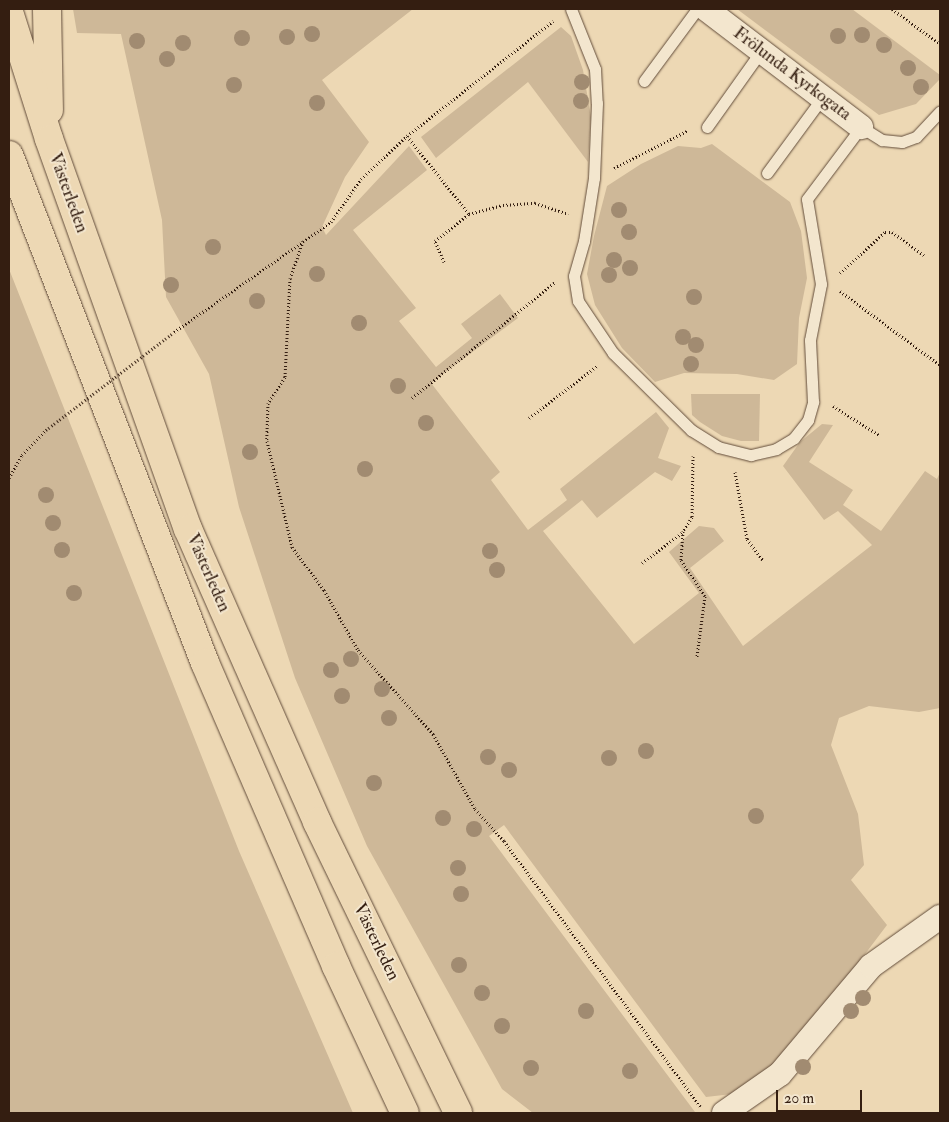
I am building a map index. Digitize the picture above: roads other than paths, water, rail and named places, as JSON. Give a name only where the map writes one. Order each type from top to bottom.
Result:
[{"type":"highway","points":[[47,9],[49,139]]},
{"type":"highway","name":"Västerleden","points":[[9,12],[49,139],[188,529],[317,822],[458,1113]]},
{"type":"highway","name":"Västerleden","points":[[9,155],[29,212],[205,663],[336,966],[405,1113]]},
{"type":"highway","points":[[9,182],[29,212]]},
{"type":"street","name":"Frölunda Kyrkogata","points":[[706,9],[861,127]]},
{"type":"street","points":[[724,1113],[780,1074],[871,966],[940,917]]},
{"type":"lane","name":"Frölunda Kyrkogata","points":[[571,9],[595,69],[594,178],[587,224],[574,276],[578,301],[613,353],[691,430],[718,447],[751,455],[776,449],[794,438],[808,420],[812,392],[810,340],[824,280],[807,199],[861,127]]},
{"type":"lane","points":[[644,81],[697,9]]},
{"type":"lane","points":[[707,127],[761,52]]},
{"type":"lane","points":[[767,173],[822,98]]},
{"type":"lane","points":[[861,127],[882,140],[902,142],[916,137],[940,111]]}]
